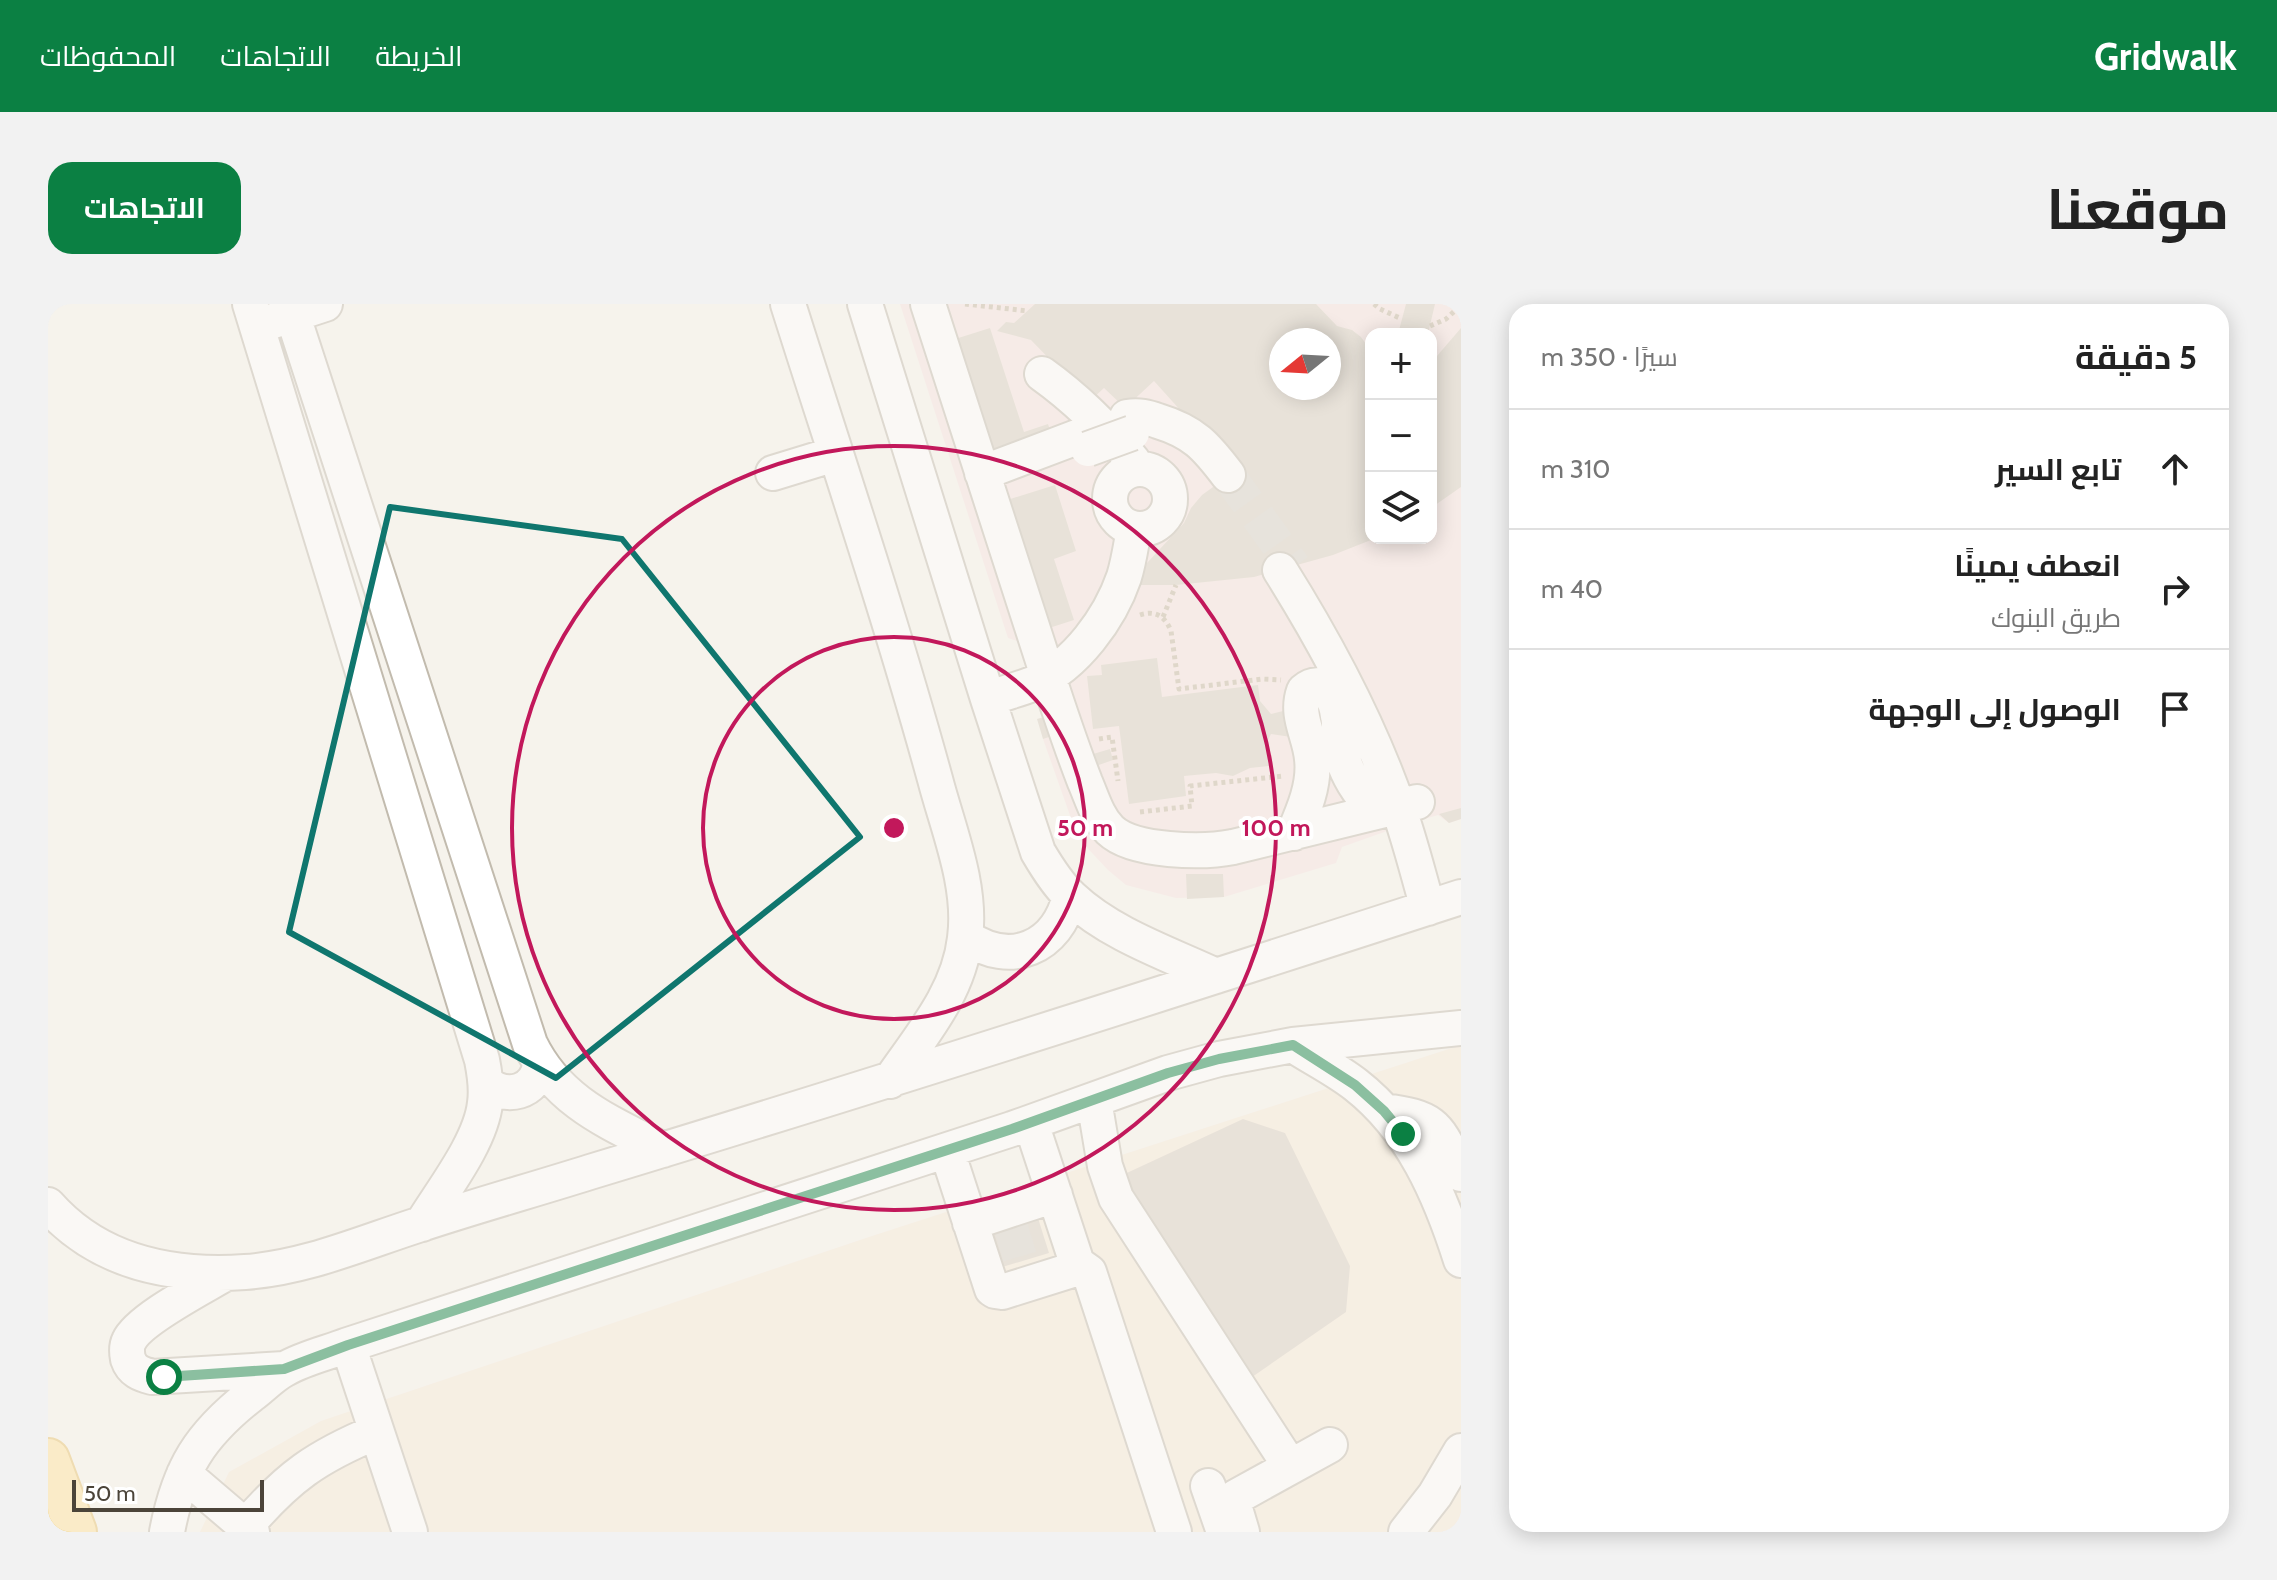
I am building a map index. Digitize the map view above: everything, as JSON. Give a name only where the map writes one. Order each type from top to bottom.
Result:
[{"type":"main road","points":[[48,1460],[75,1532]]},
{"type":"street","points":[[325,304],[254,315],[482,1060],[486,1083],[485,1106],[479,1129],[422,1224]]},
{"type":"street","points":[[788,304],[923,738],[967,906],[962,959],[950,989],[890,1081]]},
{"type":"street","points":[[865,304],[1038,852],[1052,875],[1088,912],[1108,925],[1216,976]]},
{"type":"street","points":[[930,305],[1070,743],[1101,818],[1109,829],[1125,838],[1173,850],[1218,850],[1396,807]]},
{"type":"street","points":[[290,309],[530,1044],[540,1065],[571,1097],[663,1150]]},
{"type":"street","points":[[1042,374],[1100,423],[1138,468]]},
{"type":"street","points":[[984,479],[1139,423],[1181,428],[1204,444],[1228,475]]},
{"type":"street","points":[[773,473],[835,454]]},
{"type":"street","points":[[1138,468],[1158,474],[1170,492],[1170,503],[1161,521],[1152,527],[1134,529],[1121,523],[1114,515],[1109,495],[1119,476],[1138,468]]},
{"type":"street","points":[[992,709],[1051,687],[1109,610],[1124,576],[1134,529]]},
{"type":"street","points":[[48,1205],[86,1239],[118,1257],[153,1267],[189,1273],[226,1273],[297,1264],[890,1081],[1447,902],[1396,807],[1339,669],[1287,569]]},
{"type":"street","points":[[1294,833],[1338,716],[1329,691],[1323,686],[1309,686]]},
{"type":"street","points":[[1322,761],[1396,807]]},
{"type":"street","points":[[966,937],[990,950],[1030,948],[1053,933],[1061,922],[1070,896]]},
{"type":"street","points":[[226,1273],[156,1315],[135,1333],[127,1349],[132,1367],[152,1377],[284,1369],[348,1345],[1031,1123],[1168,1073],[1219,1059],[1293,1045],[1461,1028]]},
{"type":"street","points":[[1293,1045],[1355,1085],[1384,1111],[1440,1136],[1461,1174]]},
{"type":"street","points":[[486,1083],[501,1092],[518,1092],[534,1081],[540,1065]]},
{"type":"street","points":[[1094,1100],[1105,1166],[1116,1198],[1290,1466]]},
{"type":"street","points":[[1031,1123],[1075,1259],[1089,1272],[1174,1532]]},
{"type":"street","points":[[1440,1136],[1441,1204],[1461,1260]]},
{"type":"street","points":[[947,1151],[990,1285],[995,1291],[1002,1292],[1070,1270],[1075,1259]]},
{"type":"street","points":[[967,1213],[1051,1186]]},
{"type":"street","points":[[967,1213],[1008,1218],[1051,1186]]},
{"type":"street","points":[[1021,1261],[1025,1271],[1029,1272],[1075,1259]]},
{"type":"street","points":[[348,1345],[410,1532]]},
{"type":"street","points":[[167,1532],[174,1497],[196,1449],[236,1407],[284,1369]]},
{"type":"street","points":[[184,1474],[247,1530],[272,1495],[303,1469],[338,1448],[376,1432]]},
{"type":"street","points":[[1242,1532],[1234,1505],[1236,1497],[1330,1445]]},
{"type":"street","points":[[1406,1532],[1435,1495],[1461,1451]]},
{"type":"street","points":[[1208,1486],[1224,1532]]},
{"type":"path","points":[[965,304],[1028,311]]},
{"type":"path","points":[[1374,304],[1402,319]]},
{"type":"path","points":[[1430,326],[1446,319],[1461,305]]},
{"type":"path","points":[[1163,617],[1176,585]]},
{"type":"path","points":[[1135,618],[1149,613],[1163,617],[1171,631],[1179,689],[1262,679],[1309,686]]},
{"type":"path","points":[[1101,818],[1192,806],[1190,786],[1280,776],[1322,761]]},
{"type":"highlighted area","points":[[390,507],[622,539],[860,837],[556,1078],[289,932]]},
{"type":"shaded area","points":[[900,304],[1461,304],[1461,819],[1449,823],[1438,815],[1404,825],[1342,847],[1336,863],[1224,897],[1176,898],[1126,885],[1078,838],[1043,739],[1042,714],[1017,641],[1008,638]]},
{"type":"shaded area","points":[[1461,1045],[1461,1532],[200,1532],[229,1472],[321,1421],[872,1236]]},
{"type":"building","points":[[1035,304],[1316,304],[1337,326],[1352,330],[1365,343],[1365,542],[1333,555],[1254,577],[1176,585],[1137,585],[1134,577],[1184,523],[1202,495],[1235,471],[1154,381],[1125,408],[1104,388],[1090,401],[1031,340],[997,331],[1006,322],[1014,323]]},
{"type":"building","points":[[1406,304],[1435,304],[1429,328],[1400,328]]},
{"type":"building","points":[[990,328],[1024,432],[1048,424],[1053,439],[991,460],[952,340]]},
{"type":"building","points":[[1461,328],[1461,487],[1437,504],[1437,400],[1437,356]]},
{"type":"building","points":[[1055,485],[1076,551],[1054,559],[1074,620],[1046,629],[1004,501]]},
{"type":"building","points":[[1157,658],[1162,697],[1258,685],[1260,701],[1271,714],[1287,710],[1285,722],[1291,737],[1271,734],[1266,744],[1269,766],[1250,768],[1233,776],[1216,773],[1184,776],[1186,796],[1129,804],[1119,726],[1093,729],[1087,676],[1102,675],[1101,665]]},
{"type":"building","points":[[1051,715],[1058,734],[1043,739],[1037,719]]},
{"type":"building","points":[[1110,749],[1113,760],[1096,766],[1093,754]]},
{"type":"building","points":[[1461,808],[1461,819],[1449,823],[1439,814]]},
{"type":"building","points":[[1186,874],[1223,874],[1224,897],[1187,899]]},
{"type":"building","points":[[1243,1119],[1285,1133],[1350,1266],[1346,1312],[1242,1384],[1116,1178]]},
{"type":"building","points":[[1037,1215],[1049,1253],[989,1271],[978,1233]]},
{"type":"tunnel","points":[[1228,475],[1294,567]]},
{"type":"tunnel","points":[[1010,1224],[1021,1261]]},
{"type":"route","points":[[164,1377],[284,1369],[348,1345],[1012,1129],[1168,1073],[1266,1049],[1293,1045],[1355,1085],[1384,1111],[1403,1134]]}]
